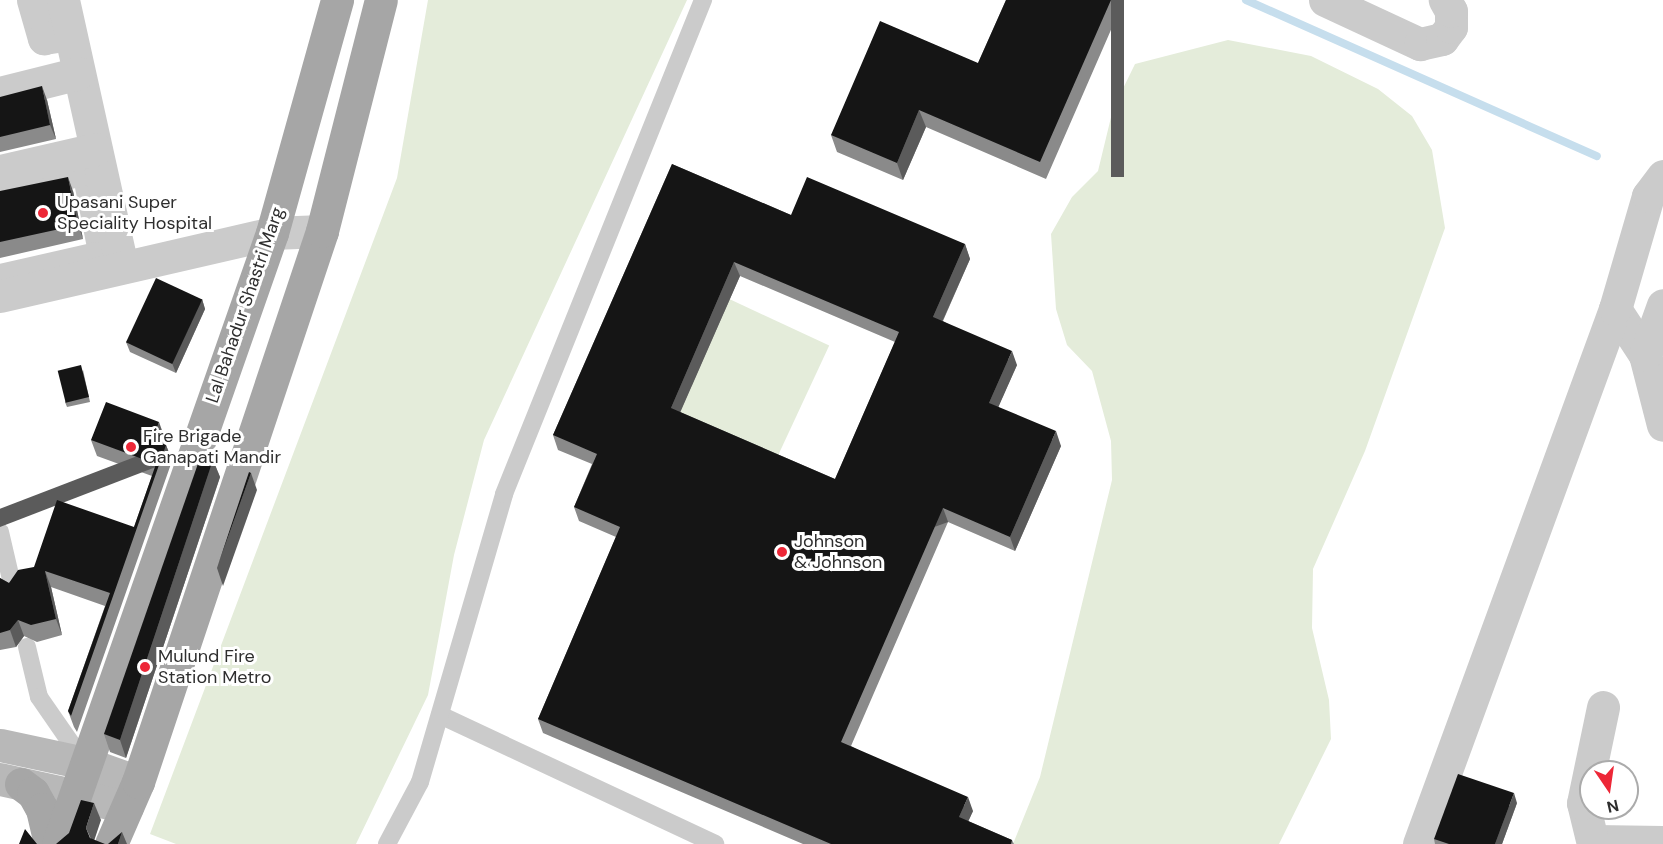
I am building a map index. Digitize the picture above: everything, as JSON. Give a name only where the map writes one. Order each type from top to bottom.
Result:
[{"type":"main road","name":"Lal Bahadur Shastri Marg","points":[[58,844],[272,232],[337,0]]},
{"type":"main road","points":[[113,843],[132,794],[322,231],[381,0]]},
{"type":"main road","points":[[10,781],[33,793],[42,809],[50,844]]},
{"type":"street","points":[[33,0],[40,33],[71,57]]},
{"type":"street","points":[[63,0],[106,258]]},
{"type":"street","points":[[1325,0],[1420,45],[1442,39],[1451,27],[1445,0]]},
{"type":"street","points":[[0,78],[71,57]]},
{"type":"street","points":[[0,93],[71,57]]},
{"type":"street","points":[[0,171],[91,162]]},
{"type":"street","points":[[1419,844],[1615,309],[1648,196],[1663,176]]},
{"type":"street","points":[[0,296],[106,258],[272,232],[322,231]]},
{"type":"street","points":[[1645,355],[1663,305]]},
{"type":"street","points":[[1615,309],[1645,355],[1663,425]]},
{"type":"street","points":[[1603,707],[1583,803],[1594,843],[1663,842]]},
{"type":"street","points":[[0,745],[86,763],[132,794]]},
{"type":"street","points":[[10,781],[75,796],[132,794]]},
{"type":"lane","points":[[387,844],[420,782],[504,494],[703,0]]},
{"type":"lane","points":[[0,196],[91,162]]},
{"type":"lane","points":[[0,273],[106,258]]},
{"type":"lane","points":[[0,532],[13,588]]},
{"type":"lane","points":[[27,647],[39,697],[86,763]]},
{"type":"lane","points":[[440,715],[715,844]]},
{"type":"green space","points":[[428,0],[687,0],[484,440],[454,555],[428,695],[356,844],[176,844],[150,834],[397,178]]},
{"type":"green space","points":[[1228,40],[1311,56],[1378,89],[1412,116],[1432,150],[1445,228],[1365,451],[1313,569],[1312,628],[1329,700],[1331,739],[1279,844],[1013,844],[1040,777],[1112,480],[1111,441],[1092,371],[1067,345],[1056,309],[1051,234],[1072,197],[1098,171],[1113,109],[1135,64]]},
{"type":"green space","points":[[725,297],[829,346],[776,459],[672,410]]},
{"type":"building","points":[[1006,0],[1111,0],[1040,162],[919,110],[897,163],[831,135],[880,21],[978,63]]},
{"type":"building","points":[[42,86],[50,125],[0,137],[0,97]]},
{"type":"building","points":[[672,164],[791,215],[807,177],[965,244],[933,317],[1012,351],[989,403],[1056,431],[1010,537],[943,508],[841,742],[968,797],[959,817],[1012,840],[1011,844],[831,844],[538,719],[620,527],[574,507],[597,454],[553,435]],"holes":[[[734,262],[899,332],[835,479],[671,408]]]},
{"type":"building","points":[[68,177],[78,225],[0,242],[0,191]]},
{"type":"building","points":[[156,278],[202,300],[172,364],[126,342]]},
{"type":"building","points":[[81,365],[89,397],[66,403],[58,371]]},
{"type":"building","points":[[106,402],[159,422],[153,440],[166,445],[71,716],[68,711],[110,593],[45,571],[56,619],[31,625],[18,620],[10,630],[0,633],[0,578],[9,583],[18,570],[34,567],[57,500],[134,527],[156,464],[91,440]]},
{"type":"building","points":[[201,455],[213,460],[120,740],[104,734]]},
{"type":"building","points":[[249,472],[251,473],[217,568]]},
{"type":"building","points":[[1458,774],[1514,793],[1495,844],[1449,844],[1434,839]]},
{"type":"building","points":[[81,800],[94,803],[86,828],[90,838],[105,844],[56,844],[69,833]]},
{"type":"building","points":[[25,829],[37,844],[19,844]]},
{"type":"building","points":[[122,832],[118,844],[108,844]]},
{"type":"waterway","points":[[1246,0],[1597,156]]},
{"type":"place","name":"Upasani Super Speciality Hospital","points":[[43,213]]},
{"type":"place","name":"Fire Brigade Ganapati Mandir","points":[[131,447]]},
{"type":"place","name":"Johnson & Johnson","points":[[782,552]]},
{"type":"place","name":"Mulund Fire Station Metro","points":[[145,667]]}]
